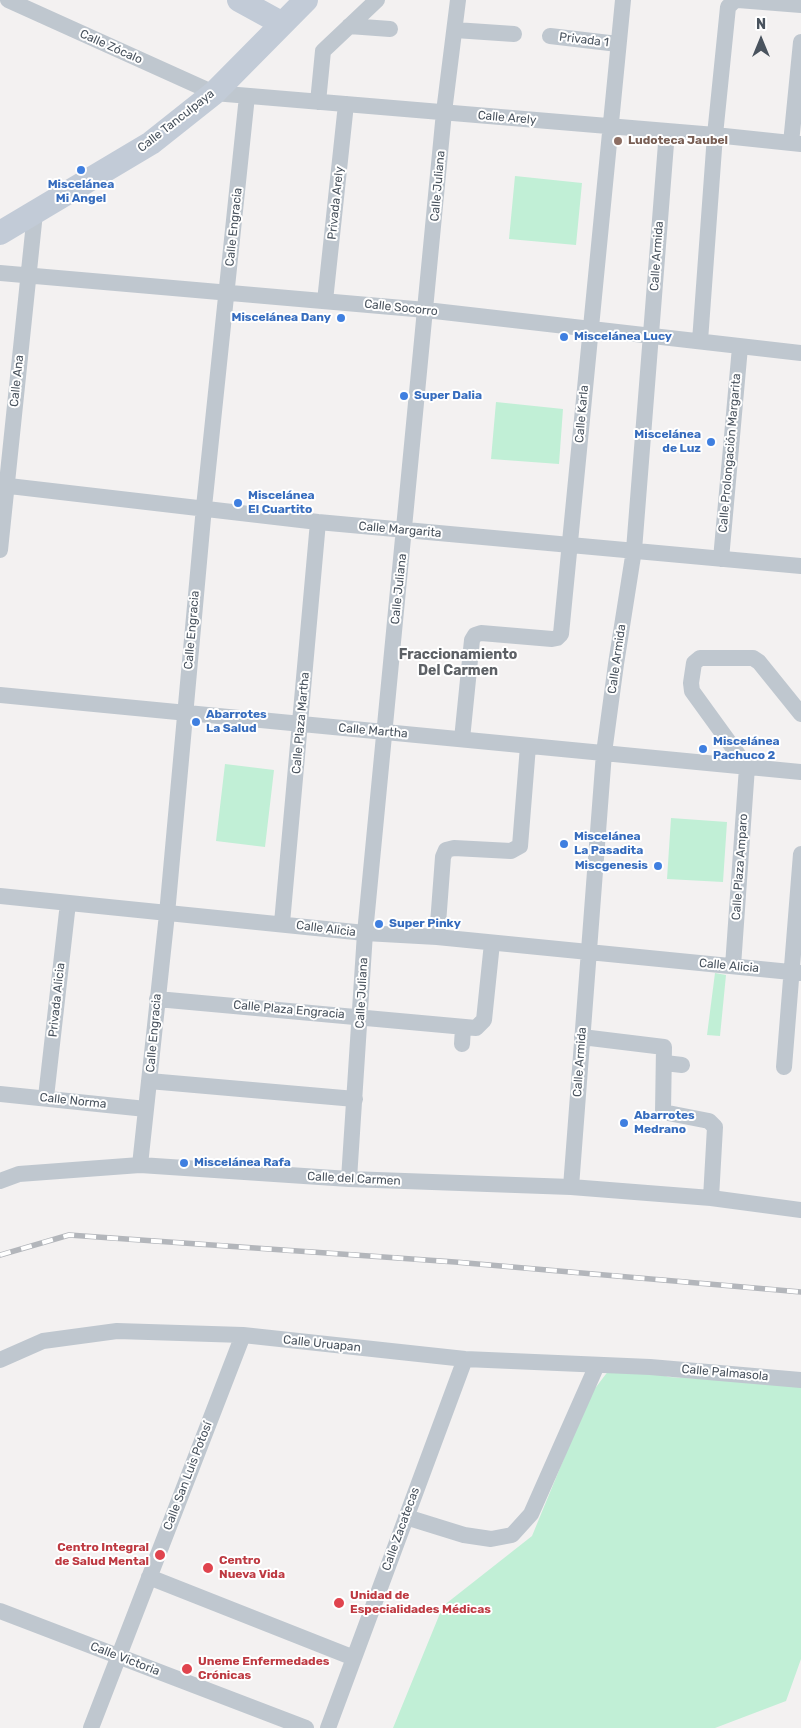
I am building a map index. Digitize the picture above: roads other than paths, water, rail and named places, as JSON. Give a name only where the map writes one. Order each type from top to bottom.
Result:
[{"type":"street","name":"Calle Zócalo","points":[[8,0],[214,93]]},
{"type":"street","points":[[240,0],[281,23]]},
{"type":"street","name":"Calle Tanculpaya","points":[[0,233],[151,143],[214,93],[281,23],[306,0]]},
{"type":"street","points":[[318,102],[323,51],[377,0]]},
{"type":"street","name":"Calle Juliana","points":[[349,1179],[365,933],[406,530],[444,112],[458,0]]},
{"type":"street","name":"Calle Karla","points":[[462,739],[472,640],[475,635],[482,633],[557,638],[561,634],[622,0]]},
{"type":"street","points":[[700,341],[714,135],[728,7],[736,0],[801,5]]},
{"type":"street","points":[[349,26],[390,29]]},
{"type":"street","points":[[455,30],[514,34]]},
{"type":"street","name":"Privada 1","points":[[550,36],[618,44]]},
{"type":"street","points":[[796,144],[801,42]]},
{"type":"street","name":"Calle Arely","points":[[214,93],[714,135],[796,144]]},
{"type":"street","name":"Calle Engracia","points":[[140,1165],[167,914],[204,507],[247,96]]},
{"type":"street","name":"Privada Arely","points":[[326,301],[346,104]]},
{"type":"street","name":"Calle Armida","points":[[571,1186],[604,753],[634,550],[667,131]]},
{"type":"street","name":"Calle Ana","points":[[0,550],[3,485],[35,213]]},
{"type":"street","name":"Calle Socorro","points":[[0,273],[426,310],[590,327],[740,347],[801,353]]},
{"type":"street","name":"Calle Prolongación Margarita","points":[[721,559],[740,347]]},
{"type":"street","name":"Calle Margarita","points":[[3,485],[204,507],[318,522],[801,566]]},
{"type":"street","name":"Calle Plaza Martha","points":[[282,923],[318,522]]},
{"type":"street","points":[[747,767],[692,691],[691,683],[696,660],[700,658],[753,658],[759,662],[801,714]]},
{"type":"street","name":"Calle Martha","points":[[0,695],[801,772]]},
{"type":"street","points":[[437,937],[443,857],[446,850],[454,848],[510,851],[520,846],[528,746]]},
{"type":"street","name":"Calle Plaza Amparo","points":[[733,966],[747,767]]},
{"type":"street","points":[[784,1067],[796,972],[801,854]]},
{"type":"street","name":"Calle Alicia","points":[[0,896],[167,914],[282,923],[365,933],[437,937],[796,972]]},
{"type":"street","name":"Privada Alicia","points":[[46,1097],[68,903]]},
{"type":"street","name":"Calle Plaza Engracia","points":[[157,999],[360,1016],[463,1028],[480,1026],[484,1020],[492,943]]},
{"type":"street","points":[[462,1044],[463,1028]]},
{"type":"street","points":[[582,1037],[664,1047],[666,1052],[663,1112],[709,1121],[715,1127],[710,1198]]},
{"type":"street","points":[[665,1063],[682,1064]]},
{"type":"street","points":[[150,1081],[355,1099]]},
{"type":"street","name":"Calle Norma","points":[[0,1094],[46,1097],[146,1109]]},
{"type":"street","name":"Calle del Carmen","points":[[0,1181],[18,1174],[140,1165],[349,1179],[571,1186],[710,1198],[801,1210]]},
{"type":"street","name":"Calle Uruapan","points":[[0,1360],[42,1341],[117,1331],[243,1336],[465,1359],[650,1367]]},
{"type":"street","name":"Calle San Luis Potosí","points":[[91,1728],[243,1336]]},
{"type":"street","name":"Calle Zacatecas","points":[[328,1728],[465,1359]]},
{"type":"street","points":[[406,1517],[464,1535],[491,1540],[512,1535],[531,1514],[597,1365]]},
{"type":"street","name":"Calle Palmasola","points":[[650,1367],[801,1380]]},
{"type":"street","points":[[149,1577],[354,1658]]},
{"type":"street","name":"Calle Victoria","points":[[0,1611],[306,1728]]},
{"type":"railway","points":[[0,1255],[69,1235],[455,1262],[801,1292]]},
{"type":"place","name":"Ludoteca Jaubel","points":[[618,141]]},
{"type":"place","name":"Miscelánea Mi Angel","points":[[81,170]]},
{"type":"place","name":"Miscelánea Dany","points":[[341,318]]},
{"type":"place","name":"Miscelánea Lucy","points":[[564,337]]},
{"type":"place","name":"Super Dalia","points":[[404,396]]},
{"type":"place","name":"Miscelánea de Luz","points":[[711,442]]},
{"type":"place","name":"Miscelánea El Cuartito","points":[[238,503]]},
{"type":"place","name":"Abarrotes La Salud","points":[[196,722]]},
{"type":"place","name":"Miscelánea Pachuco 2","points":[[703,749]]},
{"type":"place","name":"Miscelánea La Pasadita","points":[[564,844]]},
{"type":"place","name":"Miscgenesis","points":[[658,866]]},
{"type":"place","name":"Super Pinky","points":[[379,924]]},
{"type":"place","name":"Abarrotes Medrano","points":[[624,1123]]},
{"type":"place","name":"Miscelánea Rafa","points":[[184,1163]]},
{"type":"place","name":"Centro Integral de Salud Mental","points":[[160,1555]]},
{"type":"place","name":"Centro Nueva Vida","points":[[208,1568]]},
{"type":"place","name":"Unidad de Especialidades Médicas","points":[[339,1603]]},
{"type":"place","name":"Uneme Enfermedades Crónicas","points":[[187,1669]]},
{"type":"district","name":"Fraccionamiento Del Carmen","points":[[458,664]]}]
